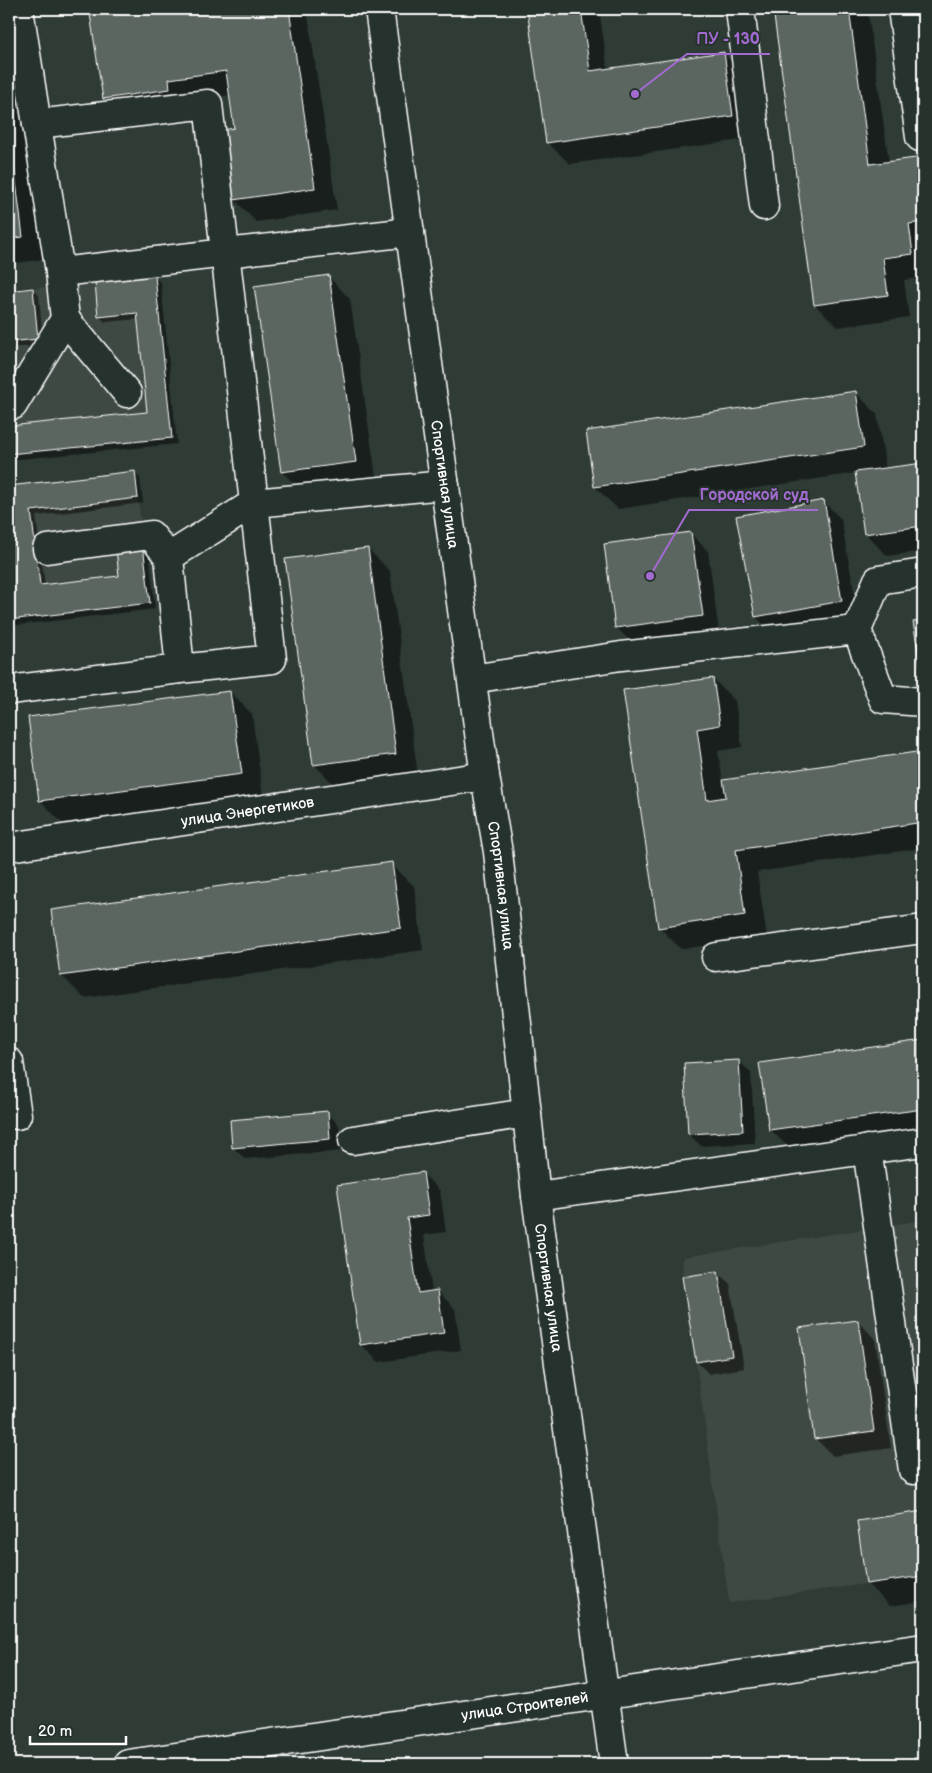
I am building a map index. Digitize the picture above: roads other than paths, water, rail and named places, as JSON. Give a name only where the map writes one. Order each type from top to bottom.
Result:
[{"type":"street","points":[[13,405],[64,319],[60,272],[19,9]]},
{"type":"street","name":"Спортивная улица","points":[[380,9],[485,776],[498,852],[536,1196],[614,1764]]},
{"type":"street","points":[[740,9],[764,206]]},
{"type":"street","points":[[902,9],[920,137]]},
{"type":"street","points":[[9,690],[272,659],[208,104],[37,124]]},
{"type":"street","points":[[60,272],[410,232]]},
{"type":"street","points":[[64,319],[127,393]]},
{"type":"street","points":[[169,558],[254,503],[446,485]]},
{"type":"street","points":[[47,548],[151,536],[169,558],[180,670]]},
{"type":"street","points":[[923,573],[878,580],[857,630],[883,699],[923,702]]},
{"type":"street","points":[[472,679],[621,656],[857,630]]},
{"type":"street","name":"улица Энергетиков","points":[[9,847],[485,776]]},
{"type":"street","points":[[716,958],[923,929]]},
{"type":"street","points":[[9,1062],[17,1115]]},
{"type":"street","points":[[353,1140],[527,1113]]},
{"type":"street","points":[[536,1196],[923,1142]]},
{"type":"street","points":[[867,1149],[913,1470],[923,1468]]},
{"type":"street","name":"улица Строителей","points":[[128,1764],[923,1648]]},
{"type":"place","name":"ПУ - 130","points":[[635,94]]},
{"type":"place","name":"Городской суд","points":[[650,576]]}]
